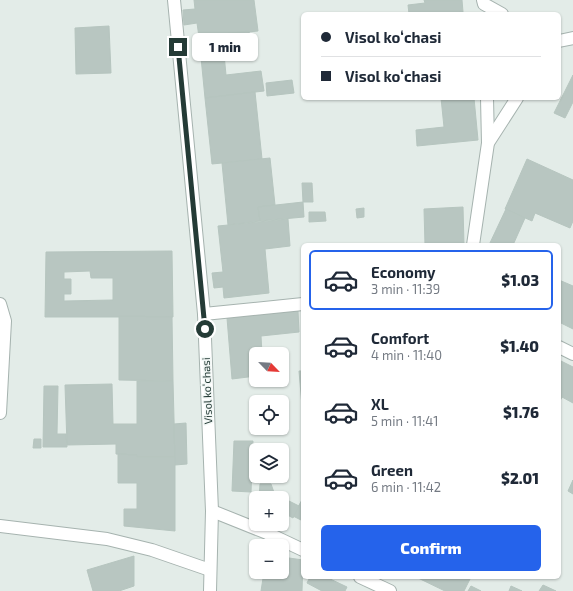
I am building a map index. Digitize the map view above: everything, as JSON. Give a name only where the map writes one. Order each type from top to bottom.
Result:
[{"type":"street","name":"Visol koʻchasi","points":[[174,0],[204,314],[212,511],[210,591]]},
{"type":"street","points":[[483,6],[497,12]]},
{"type":"street","points":[[561,41],[573,38]]},
{"type":"street","points":[[473,243],[488,143],[487,100]]},
{"type":"street","points":[[488,143],[516,100]]},
{"type":"street","points":[[0,304],[5,322],[0,413]]},
{"type":"street","points":[[204,314],[301,304]]},
{"type":"street","points":[[561,348],[573,354]]},
{"type":"street","points":[[212,511],[267,533],[301,549]]},
{"type":"street","points":[[0,526],[107,539],[152,550],[210,570]]},
{"type":"street","points":[[364,579],[390,591]]},
{"type":"building","points":[[194,0],[254,0],[258,31],[199,37],[197,23],[184,25],[183,10],[195,9]]},
{"type":"building","points":[[424,0],[462,0],[463,12],[409,12],[408,5],[425,3]]},
{"type":"building","points":[[109,26],[111,73],[76,74],[75,28]]},
{"type":"building","points":[[249,31],[251,50],[224,54],[226,75],[261,71],[264,91],[205,98],[199,37]]},
{"type":"building","points":[[573,75],[573,102],[565,118],[554,113]]},
{"type":"building","points":[[292,80],[294,93],[267,96],[266,83]]},
{"type":"building","points":[[255,92],[262,159],[212,164],[205,98]]},
{"type":"building","points":[[441,100],[474,100],[478,140],[417,146],[416,130],[444,127]]},
{"type":"building","points":[[270,158],[275,205],[258,207],[260,221],[228,225],[222,163]]},
{"type":"building","points":[[527,159],[573,180],[573,221],[570,228],[535,213],[532,221],[505,209]]},
{"type":"building","points":[[302,183],[312,183],[313,202],[303,202]]},
{"type":"building","points":[[303,202],[304,217],[260,221],[258,207]]},
{"type":"building","points":[[463,207],[464,243],[425,243],[424,209]]},
{"type":"building","points":[[364,208],[364,217],[357,218],[356,209]]},
{"type":"building","points":[[506,209],[525,218],[514,243],[490,243]]},
{"type":"building","points":[[309,212],[325,212],[326,221],[309,222]]},
{"type":"building","points":[[288,219],[290,246],[265,249],[269,293],[224,298],[223,287],[214,288],[212,273],[223,272],[218,226]]},
{"type":"building","points":[[172,251],[173,317],[45,317],[46,252]],"holes":[[[90,271],[91,278],[113,278],[113,300],[64,301],[64,294],[71,294],[71,279],[64,279],[64,272]]]},
{"type":"building","points":[[561,281],[573,286],[573,329],[561,323]]},
{"type":"building","points":[[298,311],[299,332],[261,336],[262,347],[249,347],[249,377],[232,379],[227,318]]},
{"type":"building","points":[[119,316],[172,317],[173,381],[119,380]]},
{"type":"building","points":[[561,361],[573,367],[573,403],[562,397],[561,399]]},
{"type":"building","points":[[299,371],[301,371],[301,394]]},
{"type":"building","points":[[137,381],[173,381],[175,457],[137,457],[137,455],[116,454],[116,444],[67,445],[65,385],[112,384],[113,424],[137,424]]},
{"type":"building","points":[[44,386],[58,386],[57,434],[66,434],[67,447],[43,447]]},
{"type":"building","points":[[186,423],[187,464],[175,465],[174,424]]},
{"type":"building","points":[[34,439],[41,439],[41,448],[33,448]]},
{"type":"building","points":[[234,441],[253,441],[253,443],[249,443],[249,483],[251,483],[251,491],[232,491]]},
{"type":"building","points":[[118,454],[137,455],[137,457],[175,457],[175,531],[124,526],[124,509],[137,509],[137,483],[118,483]]},
{"type":"building","points":[[573,480],[573,494],[568,491]]},
{"type":"building","points":[[260,484],[271,484],[274,491],[260,491]]},
{"type":"building","points":[[289,501],[299,506],[293,518],[289,516]]},
{"type":"building","points":[[301,502],[301,520],[293,516]]},
{"type":"building","points":[[134,556],[134,586],[119,591],[93,591],[87,570]]},
{"type":"building","points":[[289,558],[301,560],[302,591],[261,591],[263,579],[289,579]]},
{"type":"building","points":[[309,579],[330,579],[347,587],[345,591],[322,591],[307,583]]},
{"type":"building","points":[[420,579],[470,579],[464,591],[445,591]]},
{"type":"building","points":[[543,585],[556,591],[539,591]]},
{"type":"building","points":[[471,586],[481,591],[468,591]]},
{"type":"building","points":[[511,586],[522,591],[509,591]]},
{"type":"route","points":[[178,47],[205,329]]}]
